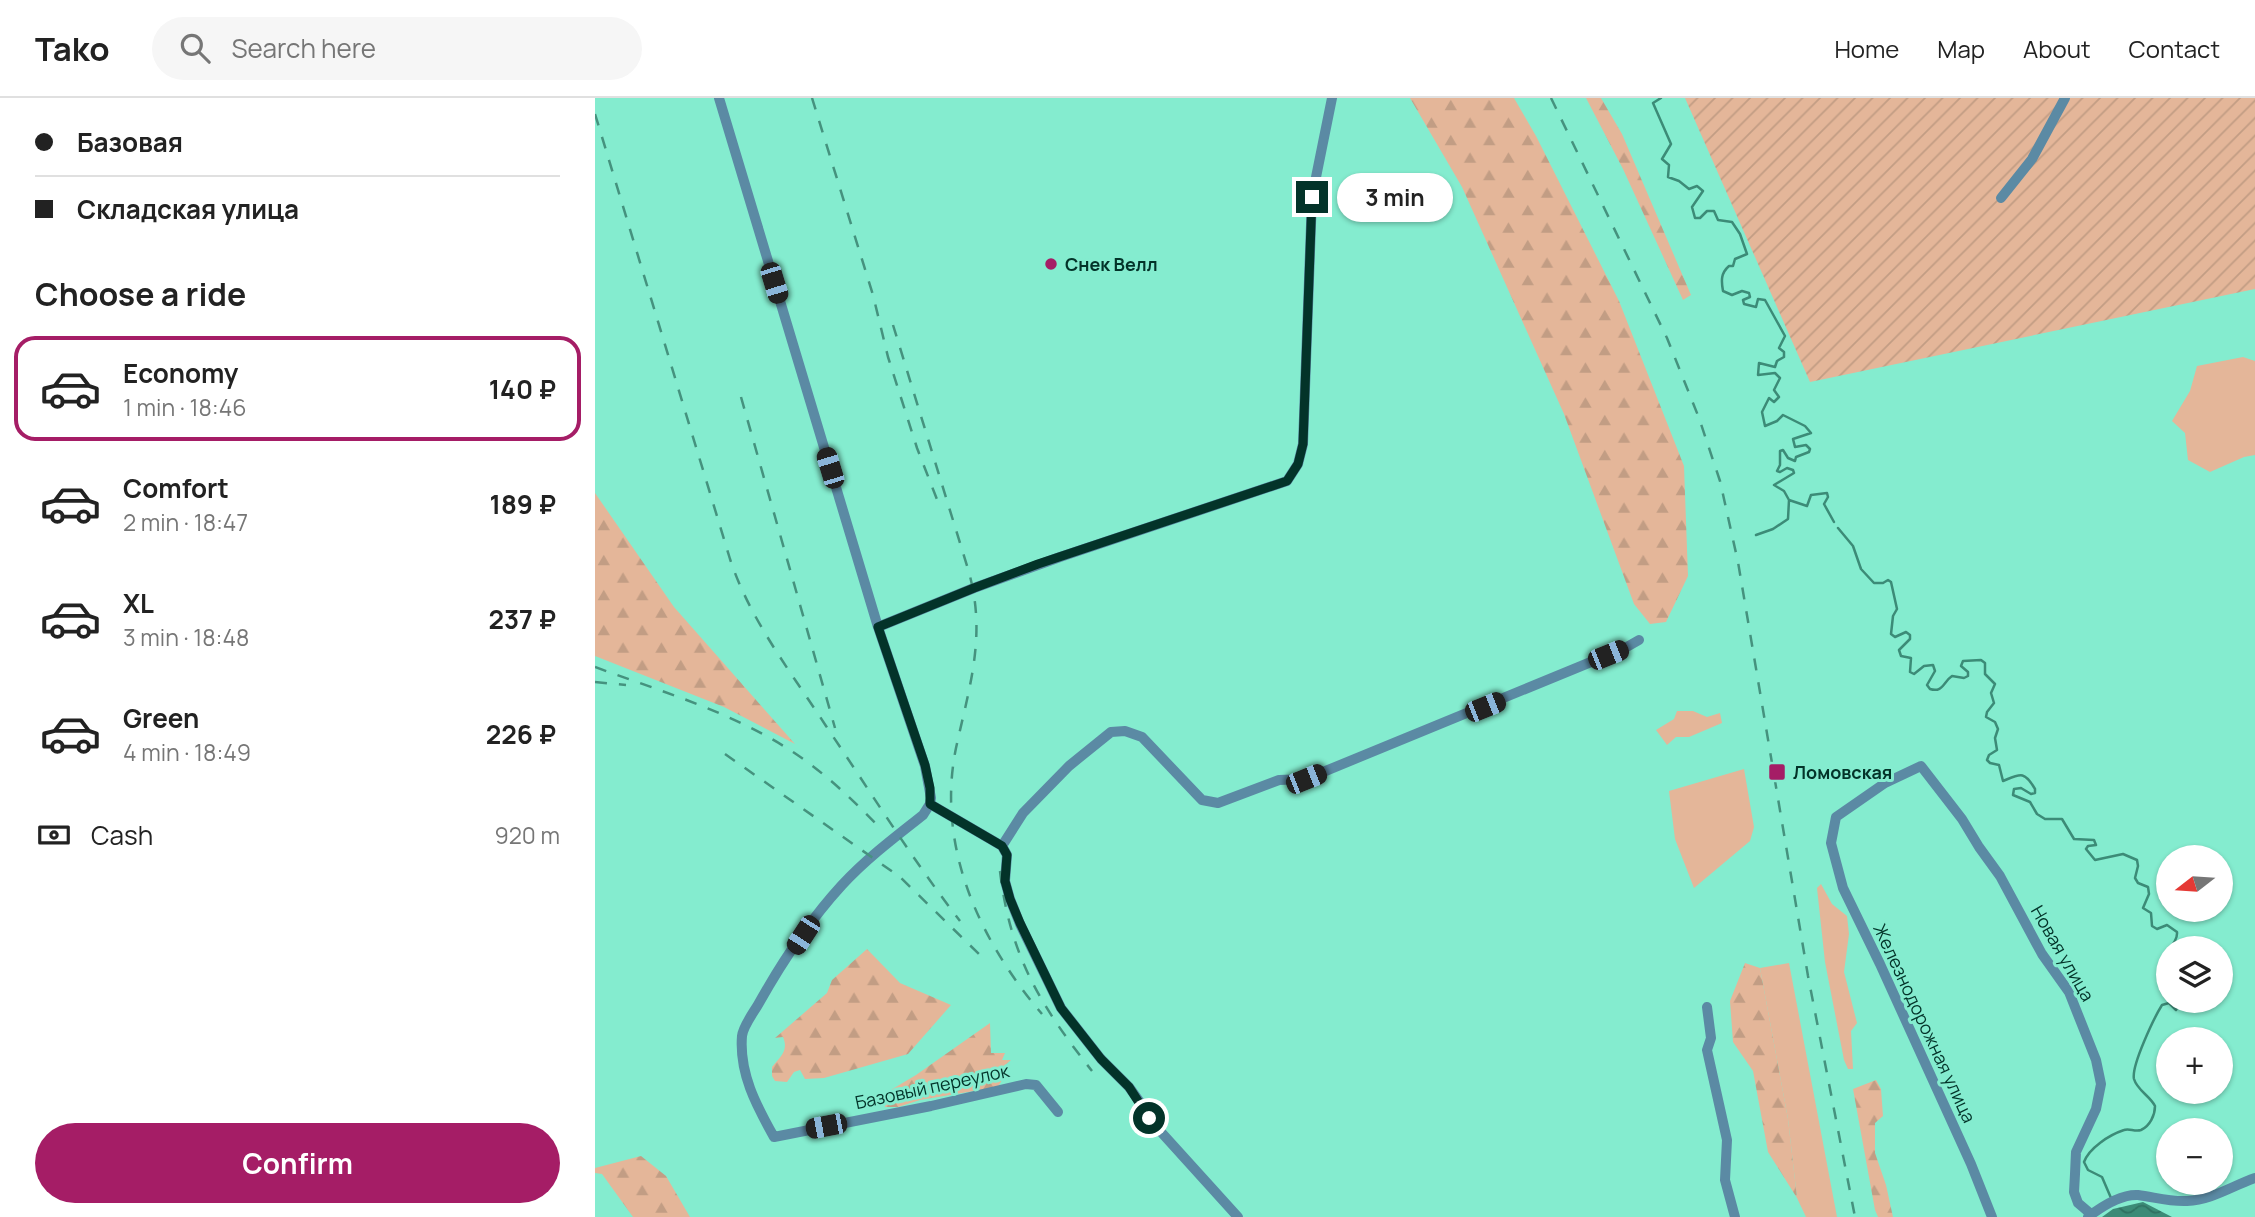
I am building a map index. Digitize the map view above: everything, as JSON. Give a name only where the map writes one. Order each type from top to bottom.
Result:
[{"type":"street","points":[[719,98],[878,627],[925,765],[930,804],[1002,846],[1007,855],[1005,881],[1010,899],[1061,1008],[1101,1059],[1129,1087],[1161,1132],[1238,1217]]},
{"type":"street","points":[[878,627],[1047,561],[1287,481],[1298,464],[1303,444],[1312,197],[1332,98]]},
{"type":"street","points":[[2001,198],[2032,159],[2066,98]]},
{"type":"street","points":[[1002,846],[1023,813],[1069,766],[1111,732],[1125,730],[1142,737],[1202,800],[1218,803],[1279,780],[1306,779],[1506,698],[1639,640]]},
{"type":"street","name":"Железнодорожная улица","points":[[1921,766],[1885,783],[1836,817],[1831,842],[1843,888],[1914,1039],[1992,1217]]},
{"type":"street","name":"Новая улица","points":[[1921,766],[1962,819],[2000,876],[2042,954],[2069,992],[2096,1060],[2101,1084],[2096,1109],[2076,1152],[2074,1192],[2078,1203],[2090,1216]]},
{"type":"street","name":"Базовый переулок","points":[[930,804],[923,815],[842,885],[767,988],[742,1034],[745,1075],[754,1103],[774,1136],[930,1106],[1026,1084],[1036,1085],[1058,1112]]},
{"type":"street","points":[[1707,1007],[1711,1038],[1707,1050],[1727,1140],[1725,1180],[1735,1217]]},
{"type":"street","points":[[2090,1216],[2118,1199],[2136,1195],[2158,1200],[2188,1201],[2214,1197],[2255,1178]]},
{"type":"green space","points":[[1410,98],[1514,98],[1619,301],[1684,466],[1688,576],[1666,622],[1650,624],[1634,604],[1564,414],[1462,187]]},
{"type":"green space","points":[[1586,98],[1601,98],[1622,134],[1691,295],[1683,300],[1623,169]]},
{"type":"green space","points":[[1685,98],[2255,98],[2255,289],[1810,382]]},
{"type":"green space","points":[[2243,357],[2255,361],[2255,455],[2210,472],[2188,460],[2185,433],[2172,421],[2190,391],[2197,366]]},
{"type":"green space","points":[[595,493],[674,607],[795,744],[724,707],[595,656]]},
{"type":"green space","points":[[1677,711],[1693,711],[1707,717],[1720,713],[1722,723],[1689,737],[1676,737],[1667,745],[1656,730],[1674,719]]},
{"type":"green space","points":[[1744,769],[1754,827],[1750,841],[1694,888],[1675,839],[1669,791]]},
{"type":"green space","points":[[1821,884],[1832,904],[1847,916],[1849,934],[1844,972],[1857,1023],[1851,1031],[1853,1069],[1848,1069],[1844,1060],[1825,962],[1817,888]]},
{"type":"green space","points":[[867,949],[900,983],[951,1005],[908,1054],[824,1078],[805,1079],[800,1070],[794,1072],[787,1082],[775,1081],[772,1067],[783,1054],[785,1042],[783,1037],[775,1038],[827,993],[832,980]]},
{"type":"green space","points":[[1745,963],[1760,968],[1788,1119],[1797,1198],[1768,1152],[1753,1071],[1733,1042],[1730,1001]]},
{"type":"green space","points":[[1789,963],[1837,1217],[1806,1217],[1797,1198],[1788,1119],[1760,968]]},
{"type":"green space","points":[[990,1023],[991,1053],[1005,1053],[1002,1060],[1011,1060],[1004,1066],[1003,1078],[998,1087],[920,1100],[898,1107],[885,1107],[882,1097],[884,1094]]},
{"type":"green space","points":[[1876,1080],[1881,1089],[1883,1116],[1875,1123],[1875,1153],[1893,1217],[1878,1217],[1875,1210],[1853,1089]]},
{"type":"green space","points":[[641,1156],[666,1176],[690,1217],[633,1217],[602,1174],[595,1173],[595,1168]]},
{"type":"water","points":[[2143,1202],[2172,1217],[2102,1217],[2113,1209]]},
{"type":"waterway","points":[[1661,98],[1653,103],[1671,144],[1662,159],[1669,165],[1668,177],[1689,189],[1697,186],[1703,191],[1692,207],[1695,218],[1700,218],[1707,211],[1714,211],[1718,220],[1732,222],[1740,234],[1747,254],[1735,259],[1733,266],[1724,271],[1723,291],[1732,295],[1742,291],[1749,293],[1750,297],[1743,300],[1744,304],[1756,307],[1758,299],[1765,300],[1785,336],[1779,348],[1784,352],[1784,357],[1777,361],[1775,367],[1759,363],[1758,375],[1775,373],[1780,378],[1774,390],[1779,397],[1774,402],[1769,398],[1762,412],[1765,426],[1783,415],[1805,426],[1811,433],[1793,439],[1795,447],[1806,445],[1810,449],[1809,452],[1796,457],[1795,461],[1788,458],[1783,450],[1780,451],[1777,471],[1787,468],[1794,473],[1774,485],[1784,491],[1789,500],[1807,506],[1811,495],[1827,493],[1824,504],[1834,522]]},
{"type":"waterway","points":[[1756,535],[1773,529],[1788,519],[1789,500]]},
{"type":"waterway","points":[[1838,528],[1853,546],[1861,569],[1874,583],[1888,580],[1891,582],[1897,609],[1893,616],[1891,634],[1895,637],[1906,632],[1910,635],[1910,639],[1899,650],[1901,656],[1911,658],[1910,672],[1914,674],[1924,666],[1933,665],[1935,671],[1927,685],[1930,689],[1938,690],[1952,676],[1968,676],[1968,672],[1961,666],[1963,661],[1981,660],[1985,663],[1985,674],[1995,684],[1991,693],[1994,703],[1986,717],[1995,722],[1998,729],[1995,738],[1997,750],[1989,755],[1987,760],[1999,765],[2003,781],[2025,776],[2035,793],[2031,794],[2021,788],[2014,789],[2013,795],[2030,802],[2037,814],[2045,819],[2062,819],[2074,839],[2094,840],[2096,845],[2086,849],[2095,860],[2123,854],[2137,860],[2135,878],[2138,883],[2148,887],[2149,894],[2143,908],[2151,913],[2152,926],[2157,929],[2167,925],[2177,932],[2177,936]]},
{"type":"waterway","points":[[2111,1198],[2102,1177],[2088,1170],[2084,1162],[2090,1152],[2106,1139],[2118,1132],[2141,1130],[2151,1120],[2155,1106],[2136,1083],[2134,1073],[2139,1053],[2158,1013]]},
{"type":"railway","points":[[812,98],[873,295],[888,357],[917,448],[938,502]]},
{"type":"railway","points":[[1551,98],[1667,338],[1699,418],[1720,481],[1738,562],[1808,976],[1855,1217]]},
{"type":"railway","points":[[595,114],[738,581],[786,666],[908,849],[960,921]]},
{"type":"railway","points":[[893,325],[974,593],[974,659],[951,785],[952,820],[958,856],[968,890],[999,955],[1042,1014]]},
{"type":"railway","points":[[741,397],[835,728]]},
{"type":"railway","points":[[595,667],[698,704],[773,740],[829,780],[880,828]]},
{"type":"railway","points":[[595,682],[626,685]]},
{"type":"railway","points":[[725,754],[900,877],[981,956]]},
{"type":"railway","points":[[1000,871],[1011,929],[1030,978],[1057,1024],[1092,1071]]},
{"type":"place","name":"Снек Велл","points":[[1051,264]]},
{"type":"place","name":"Ломовская","points":[[1777,772]]},
{"type":"route","points":[[1149,1118],[1129,1087],[1101,1059],[1061,1008],[1010,899],[1005,881],[1007,855],[1002,846],[930,804],[929,779],[925,765],[878,627],[1038,564],[1287,481],[1298,464],[1303,444],[1312,197]]}]
